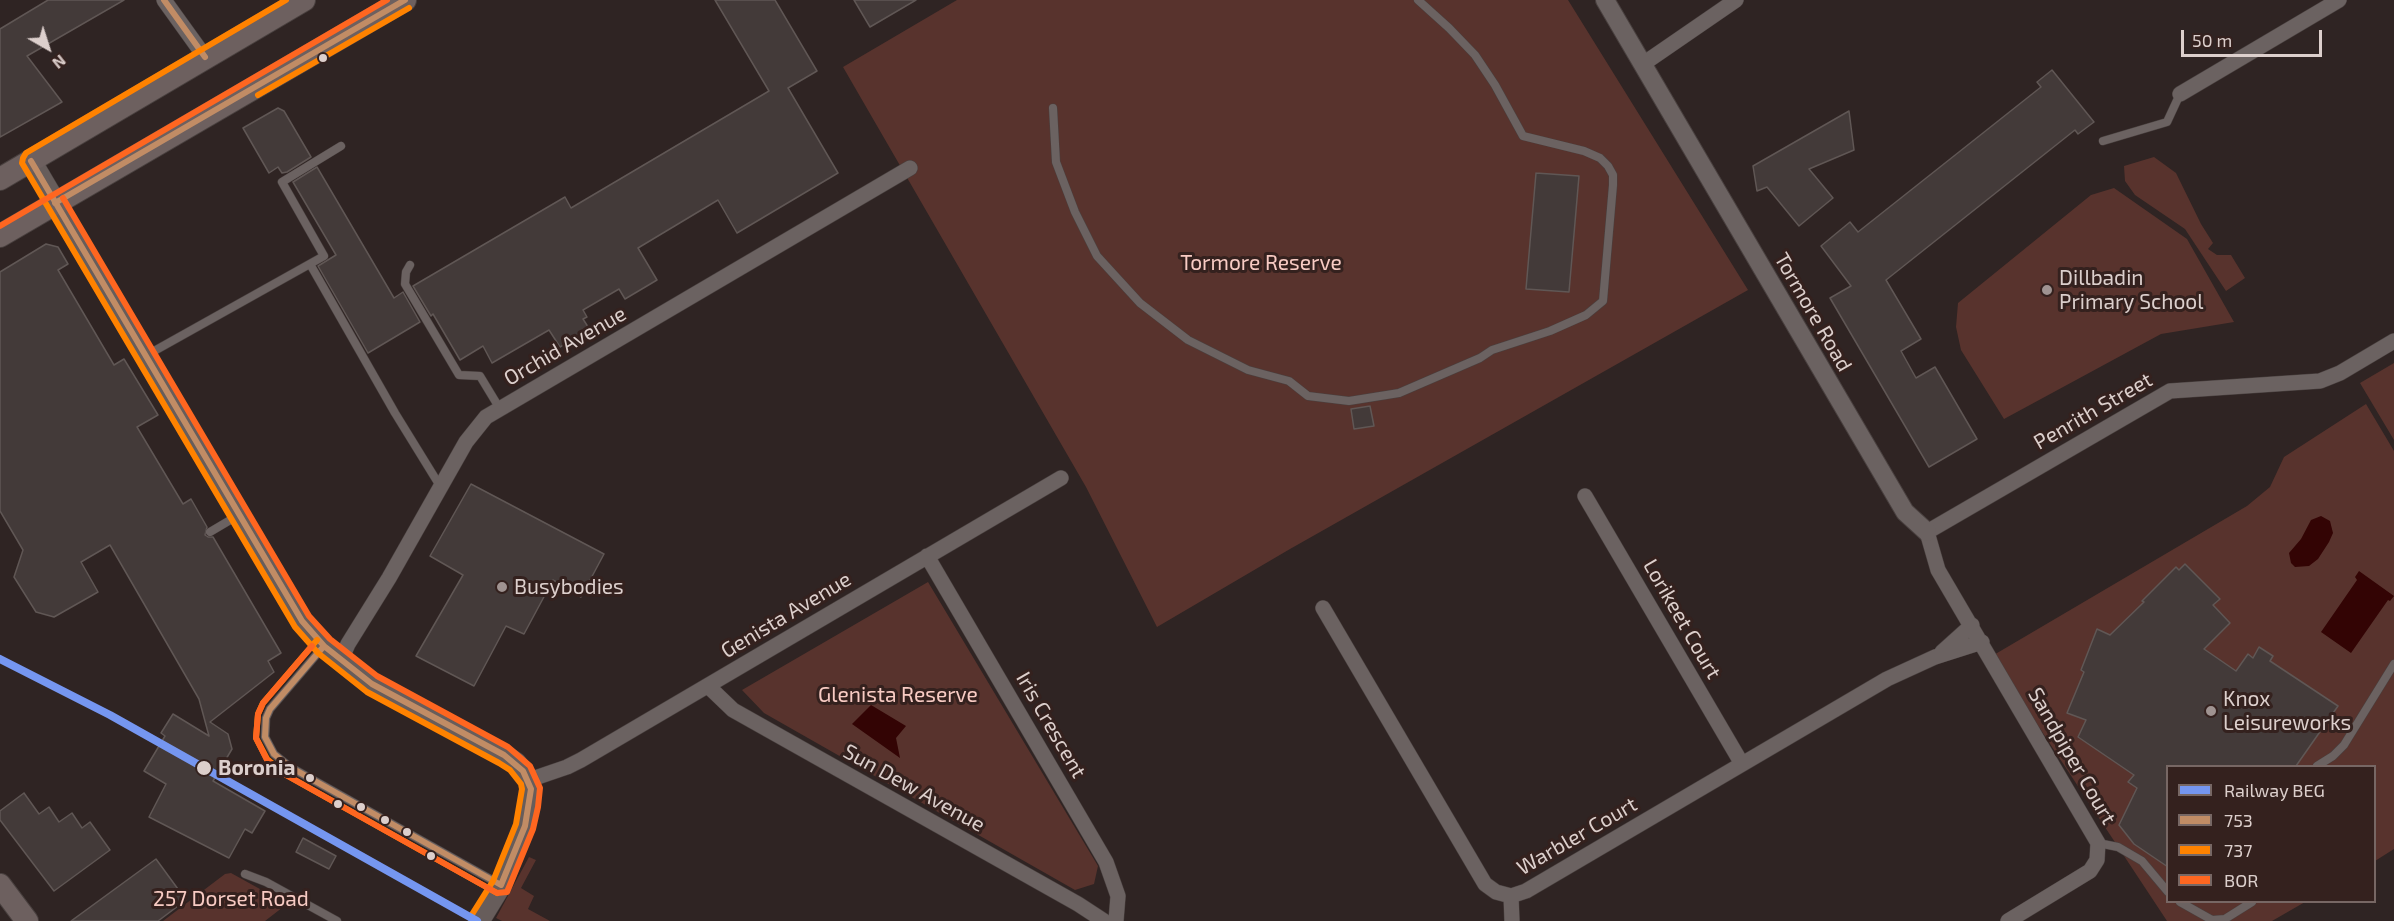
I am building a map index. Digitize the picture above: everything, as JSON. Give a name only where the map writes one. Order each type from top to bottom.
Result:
[{"type":"main road","points":[[0,179],[304,0]]},
{"type":"main road","points":[[0,236],[405,0]]},
{"type":"main road","points":[[31,160],[302,621],[324,646],[372,684],[504,755],[516,763],[529,780],[531,789],[525,826],[501,885],[482,917]]},
{"type":"main road","points":[[0,885],[27,921]]},
{"type":"street","points":[[164,0],[205,57]]},
{"type":"street","name":"Tormore Road","points":[[1605,0],[1900,505],[1911,519],[1928,532]]},
{"type":"street","points":[[1643,64],[1736,0]]},
{"type":"street","points":[[2180,94],[2339,0]]},
{"type":"street","name":"Orchid Avenue","points":[[340,660],[440,486],[475,429],[486,417],[910,168]]},
{"type":"street","name":"Penrith Street","points":[[1928,532],[2170,391],[2330,379],[2394,341]]},
{"type":"street","name":"Genista Avenue","points":[[529,780],[581,760],[1061,478]]},
{"type":"street","name":"Lorikeet Court","points":[[1585,496],[1742,764]]},
{"type":"street","points":[[1928,532],[1938,570],[1982,642]]},
{"type":"street","name":"Iris Crescent","points":[[927,556],[1106,862],[1118,896],[1116,921]]},
{"type":"street","name":"Warbler Court","points":[[1323,608],[1485,884],[1496,892],[1512,896],[1526,891],[1887,679],[1935,657],[1982,642]]},
{"type":"street","name":"Warbler Court","points":[[1935,657],[1972,625]]},
{"type":"street","name":"Sandpiper Court","points":[[1982,642],[2098,843],[2097,860],[2090,871],[2008,921]]},
{"type":"street","name":"Sun Dew Avenue","points":[[708,686],[733,710],[1078,904],[1104,921]]},
{"type":"street","points":[[1512,896],[1512,921]]},
{"type":"lane","points":[[1053,108],[1056,162],[1075,212],[1097,256],[1140,303],[1188,340],[1248,370],[1289,381],[1308,396],[1349,401],[1399,393],[1480,358],[1492,350],[1550,331],[1586,315],[1602,300],[1613,185],[1613,175],[1600,158],[1584,151],[1523,136],[1495,85],[1475,56],[1418,0]]},
{"type":"lane","points":[[2103,141],[2167,122],[2180,94]]},
{"type":"lane","points":[[146,356],[324,256],[282,182],[341,146]]},
{"type":"lane","points":[[310,264],[395,413],[440,486]]},
{"type":"lane","points":[[410,265],[406,272],[405,284],[459,375],[480,376],[500,409]]},
{"type":"lane","points":[[210,532],[239,515]]},
{"type":"lane","points":[[324,646],[270,709],[266,718],[265,737],[274,754],[290,767],[501,885]]},
{"type":"lane","points":[[2319,765],[2333,756],[2344,745],[2394,664]]},
{"type":"lane","points":[[2098,843],[2118,848],[2142,861],[2166,890]]},
{"type":"lane","points":[[245,874],[266,882],[338,921]]},
{"type":"lane","points":[[2182,903],[2212,920],[2224,919],[2250,903]]},
{"type":"green space","name":"Tormore Reserve","points":[[957,0],[1568,0],[1748,290],[1290,549],[1157,627],[1086,487],[843,67]]},
{"type":"green space","points":[[2154,157],[2176,173],[2213,243],[2208,249],[2217,255],[2231,255],[2245,278],[2226,291],[2185,229],[2135,195],[2125,181],[2124,166]]},
{"type":"green space","points":[[2114,188],[2187,239],[2234,322],[2161,334],[2004,419],[1961,350],[1956,327],[1958,303],[2091,195]]},
{"type":"green space","points":[[2394,363],[2394,440],[2360,383]]},
{"type":"green space","name":"Knox Leisureworks","points":[[2366,404],[2394,451],[2394,849],[2376,860],[2376,765],[2166,765],[2166,903],[2303,903],[2272,921],[2167,921],[1992,656],[2247,506],[2270,487],[2284,457]]},
{"type":"green space","name":"Glenista Reserve","points":[[928,582],[1098,866],[1094,884],[1075,890],[764,713],[742,690]]},
{"type":"green space","points":[[529,857],[536,860],[521,888],[534,896],[528,909],[550,921],[502,921],[496,918]]},
{"type":"green space","name":"257 Dorset Road","points":[[231,873],[287,904],[265,921],[163,921],[225,874]]},
{"type":"shaded area","points":[[2321,516],[2330,521],[2333,533],[2329,542],[2318,559],[2309,566],[2295,567],[2291,563],[2289,553],[2301,539],[2311,520]]},
{"type":"shaded area","points":[[2359,571],[2394,596],[2390,601],[2388,600],[2351,653],[2321,632],[2357,580],[2355,577]]},
{"type":"shaded area","points":[[871,705],[906,726],[896,738],[900,758],[852,724]]},
{"type":"building","points":[[48,0],[124,0],[27,56],[62,102],[0,137],[0,29]]},
{"type":"building","points":[[715,0],[775,0],[817,71],[788,88],[838,173],[737,233],[718,200],[638,248],[657,280],[625,299],[619,289],[583,310],[587,317],[583,319],[590,330],[560,347],[549,330],[492,363],[483,346],[460,360],[433,314],[431,316],[413,286],[565,197],[571,208],[769,91]]},
{"type":"building","points":[[854,0],[916,0],[870,27]]},
{"type":"building","points":[[2052,70],[2094,122],[2078,134],[2075,130],[1886,280],[1921,339],[1901,351],[1916,378],[1935,367],[1977,439],[1929,467],[1830,298],[1851,286],[1821,246],[1850,222],[1858,232],[2041,87],[2037,82]]},
{"type":"building","points":[[278,108],[284,111],[311,157],[287,172],[282,173],[278,167],[269,173],[243,128]]},
{"type":"building","points":[[1849,111],[1854,150],[1809,169],[1833,198],[1799,226],[1767,187],[1757,191],[1753,166]]},
{"type":"building","points":[[317,167],[394,298],[403,292],[420,322],[368,353],[318,266],[336,255],[293,182]]},
{"type":"building","points":[[1536,173],[1579,176],[1569,292],[1526,289]]},
{"type":"building","points":[[46,244],[58,247],[68,264],[58,270],[114,365],[124,359],[158,415],[137,427],[183,504],[191,499],[207,527],[205,535],[213,537],[281,653],[268,661],[274,672],[210,722],[228,734],[232,749],[213,781],[265,811],[252,833],[245,829],[229,858],[149,817],[166,784],[144,771],[165,736],[161,733],[173,714],[209,736],[199,699],[110,545],[81,562],[98,592],[54,617],[36,612],[14,577],[23,550],[0,511],[0,272]]},
{"type":"building","points":[[1370,406],[1374,426],[1354,429],[1351,409]]},
{"type":"building","name":"Busybodies","points":[[471,484],[604,554],[581,597],[553,580],[524,634],[506,626],[474,686],[416,656],[463,575],[430,556]]},
{"type":"building","points":[[2185,564],[2220,599],[2213,605],[2230,623],[2204,649],[2236,671],[2248,654],[2253,658],[2259,647],[2273,656],[2270,661],[2338,706],[2297,765],[2166,765],[2166,866],[2134,844],[2119,825],[2137,788],[2128,782],[2134,775],[2078,737],[2086,720],[2067,713],[2084,672],[2081,670],[2097,629],[2110,635],[2176,567],[2179,570]]},
{"type":"building","points":[[24,793],[39,814],[49,807],[59,822],[72,813],[82,828],[90,822],[110,850],[54,891],[0,820],[0,811]]},
{"type":"building","points":[[303,838],[336,856],[329,869],[296,852]]},
{"type":"building","points":[[156,859],[186,900],[158,921],[71,921]]},
{"type":"rail line","name":"BEG","points":[[0,659],[110,715],[477,921]]},
{"type":"transit line","name":"753","points":[[164,0],[205,57]]},
{"type":"transit line","name":"737","points":[[286,0],[26,153],[22,163],[295,627],[318,653],[367,692],[499,763],[510,770],[521,784],[516,824],[493,881],[471,916]]},
{"type":"transit line","name":"BOR","points":[[0,226],[387,0]]},
{"type":"transit line","name":"753","points":[[55,203],[405,0]]},
{"type":"transit line","name":"737","points":[[258,95],[409,8]]},
{"type":"transit line","name":"753","points":[[31,161],[302,621],[324,646]]},
{"type":"transit line","name":"BOR","points":[[63,198],[309,616],[330,639],[377,676],[508,747],[530,766],[540,788],[538,807],[533,829],[507,892],[497,893],[286,775],[267,760],[256,738],[258,714],[263,703],[312,646]]},
{"type":"transit line","name":"737","points":[[317,640],[263,703],[258,714],[256,738],[267,759],[286,775],[497,893]]},
{"type":"transit line","name":"753","points":[[324,646],[372,684],[504,755],[523,771],[531,789],[525,826],[501,885],[290,767],[274,754],[265,737],[266,718],[270,709],[324,646]]},
{"type":"place","name":"Dillbadin Primary School","points":[[2047,290]]},
{"type":"place","name":"Busybodies","points":[[502,587]]},
{"type":"place","name":"Knox Leisureworks","points":[[2211,711]]},
{"type":"place","name":"Boronia","points":[[204,768]]}]
